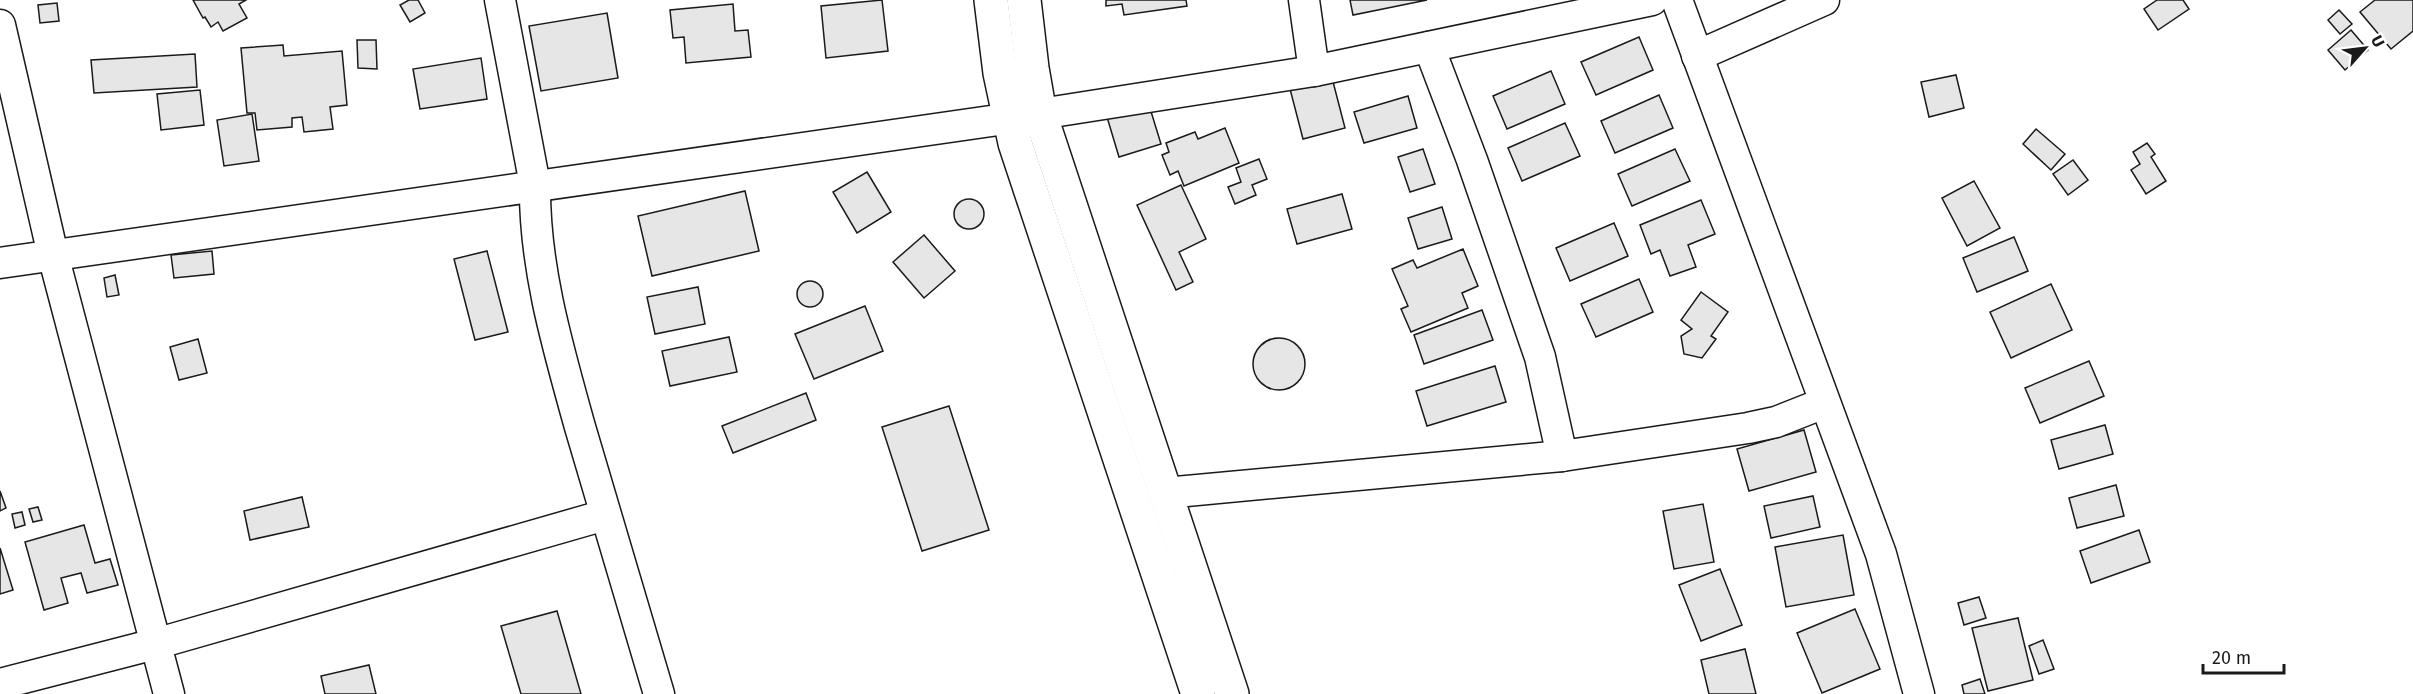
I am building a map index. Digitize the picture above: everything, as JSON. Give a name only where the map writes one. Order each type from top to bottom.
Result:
[{"type":"highway","points":[[991,0],[1000,73],[1024,117],[1165,493],[1232,694]]},
{"type":"highway","points":[[1024,0],[1032,68],[1024,117],[1014,143],[1198,694]]},
{"type":"street","points":[[500,0],[535,185],[535,216],[541,270],[566,376],[659,694]]},
{"type":"street","points":[[1304,0],[1314,71]]},
{"type":"street","points":[[0,263],[1024,117],[1314,71],[1652,0]]},
{"type":"street","points":[[1677,0],[1881,554],[1920,694]]},
{"type":"street","points":[[1697,56],[1824,0]]},
{"type":"street","points":[[0,25],[53,255],[169,694]]},
{"type":"street","points":[[1429,47],[1472,160],[1540,357],[1563,456]]},
{"type":"street","points":[[1165,493],[1563,456],[1748,428],[1776,422],[1824,404]]},
{"type":"street","points":[[0,684],[155,644],[605,515]]},
{"type":"building","points":[[193,0],[246,0],[239,4],[247,18],[223,31],[218,22],[211,27]]},
{"type":"building","points":[[409,0],[418,0],[425,13],[410,22],[400,5]]},
{"type":"building","points":[[882,0],[888,51],[826,58],[821,6]]},
{"type":"building","points":[[1106,0],[1186,0],[1187,6],[1124,15],[1122,4],[1106,6]]},
{"type":"building","points":[[1350,0],[1427,0],[1353,15]]},
{"type":"building","points":[[2157,0],[2183,0],[2189,9],[2158,30],[2144,9]]},
{"type":"building","points":[[2375,0],[2413,0],[2413,31],[2391,49],[2360,12]]},
{"type":"building","points":[[57,3],[59,21],[40,23],[38,5]]},
{"type":"building","points":[[733,4],[735,31],[748,30],[751,57],[686,63],[684,37],[673,38],[670,10]]},
{"type":"building","points":[[2339,10],[2352,24],[2340,34],[2328,20]]},
{"type":"building","points":[[607,13],[618,78],[541,91],[529,26]]},
{"type":"building","points":[[2351,30],[2368,50],[2345,70],[2328,50]]},
{"type":"building","points":[[1639,37],[1653,70],[1596,95],[1581,62]]},
{"type":"building","points":[[357,40],[376,40],[377,69],[358,68]]},
{"type":"building","points":[[283,45],[284,56],[342,51],[347,105],[330,107],[333,129],[304,132],[302,117],[292,118],[292,127],[257,130],[255,113],[247,113],[241,48]]},
{"type":"building","points":[[195,54],[197,87],[94,93],[91,60]]},
{"type":"building","points":[[481,58],[487,99],[420,109],[413,69]]},
{"type":"building","points":[[1551,71],[1565,104],[1507,129],[1493,96]]},
{"type":"building","points":[[1331,74],[1345,128],[1303,139],[1289,85]]},
{"type":"building","points":[[1956,75],[1964,108],[1929,117],[1921,82]]},
{"type":"building","points":[[200,90],[204,125],[161,130],[157,94]]},
{"type":"building","points":[[1659,95],[1673,128],[1615,153],[1601,121]]},
{"type":"building","points":[[1408,96],[1417,128],[1364,143],[1354,112]]},
{"type":"building","points":[[1149,105],[1161,144],[1119,157],[1107,117]]},
{"type":"building","points":[[252,114],[259,161],[224,166],[217,120]]},
{"type":"building","points":[[1565,123],[1580,156],[1522,181],[1508,148]]},
{"type":"building","points":[[1225,128],[1239,163],[1184,186],[1178,171],[1170,175],[1162,155],[1169,152],[1166,143],[1195,132],[1198,139]]},
{"type":"building","points":[[2036,129],[2065,154],[2051,170],[2023,144]]},
{"type":"building","points":[[2147,143],[2155,154],[2151,157],[2166,181],[2146,194],[2131,170],[2140,164],[2133,152]]},
{"type":"building","points":[[1423,149],[1435,184],[1410,192],[1398,157]]},
{"type":"building","points":[[1675,149],[1690,181],[1632,206],[1618,174]]},
{"type":"building","points":[[1259,159],[1267,179],[1252,185],[1256,195],[1235,204],[1228,187],[1241,182],[1236,168]]},
{"type":"building","points":[[2073,160],[2088,180],[2068,195],[2053,174]]},
{"type":"building","points":[[867,172],[891,212],[857,233],[833,192]]},
{"type":"building","points":[[1974,181],[2000,228],[1967,246],[1942,198]]},
{"type":"building","points":[[1181,185],[1206,239],[1179,252],[1193,282],[1176,290],[1137,205]]},
{"type":"building","points":[[745,191],[759,251],[652,276],[638,216]]},
{"type":"building","points":[[1342,194],[1352,229],[1297,244],[1287,209]]},
{"type":"building","points":[[969,199],[979,204],[984,214],[979,224],[969,229],[959,224],[954,214],[959,204]]},
{"type":"building","points":[[1701,200],[1715,234],[1688,245],[1696,267],[1670,276],[1660,250],[1651,254],[1640,225]]},
{"type":"building","points":[[1442,207],[1452,239],[1418,249],[1408,218]]},
{"type":"building","points":[[1614,223],[1628,256],[1570,281],[1556,248]]},
{"type":"building","points":[[924,235],[955,271],[924,298],[893,262]]},
{"type":"building","points":[[2014,237],[2028,271],[1977,292],[1963,258]]},
{"type":"building","points":[[1463,249],[1478,286],[1462,293],[1468,308],[1411,332],[1401,309],[1408,306],[1392,269],[1413,260],[1417,268]]},
{"type":"building","points":[[212,251],[214,274],[174,278],[171,255]]},
{"type":"building","points":[[487,251],[508,332],[475,340],[454,259]]},
{"type":"building","points":[[115,275],[119,295],[107,297],[104,278]]},
{"type":"building","points":[[1639,279],[1653,312],[1596,337],[1581,304]]},
{"type":"building","points":[[810,281],[819,285],[823,294],[819,303],[810,307],[801,303],[797,294],[801,285]]},
{"type":"building","points":[[2051,284],[2072,330],[2011,358],[1990,312]]},
{"type":"building","points":[[698,287],[705,324],[655,334],[647,297]]},
{"type":"building","points":[[1701,292],[1728,312],[1711,336],[1716,339],[1702,358],[1684,354],[1681,336],[1692,329],[1681,320]]},
{"type":"building","points":[[865,306],[883,351],[814,379],[795,334]]},
{"type":"building","points":[[1482,310],[1493,340],[1424,364],[1414,335]]},
{"type":"building","points":[[729,337],[737,372],[670,386],[662,351]]},
{"type":"building","points":[[1279,338],[1293,342],[1301,350],[1305,364],[1301,378],[1293,386],[1279,390],[1265,386],[1257,378],[1253,364],[1257,350],[1265,342]]},
{"type":"building","points":[[198,339],[207,373],[179,380],[170,347]]},
{"type":"building","points":[[2089,361],[2104,396],[2040,423],[2025,388]]},
{"type":"building","points":[[1495,366],[1506,402],[1427,426],[1416,391]]},
{"type":"building","points":[[806,393],[816,420],[733,453],[722,426]]},
{"type":"building","points":[[949,406],[989,530],[922,551],[882,427]]},
{"type":"building","points":[[2105,425],[2113,454],[2059,469],[2051,440]]},
{"type":"building","points":[[1804,430],[1816,472],[1749,491],[1737,449]]},
{"type":"building","points":[[2116,485],[2124,516],[2077,528],[2069,498]]},
{"type":"building","points":[[0,491],[6,508],[0,511]]},
{"type":"building","points":[[1813,496],[1820,527],[1771,538],[1764,506]]},
{"type":"building","points":[[302,497],[309,527],[250,540],[244,511]]},
{"type":"building","points":[[1703,504],[1714,562],[1674,569],[1663,511]]},
{"type":"building","points":[[38,507],[42,520],[33,522],[29,509]]},
{"type":"building","points":[[22,512],[25,525],[15,528],[12,514]]},
{"type":"building","points":[[84,525],[95,563],[110,559],[118,585],[87,593],[81,573],[61,578],[68,603],[44,610],[25,542]]},
{"type":"building","points":[[2139,530],[2150,562],[2091,583],[2080,551]]},
{"type":"building","points":[[1843,535],[1854,595],[1786,607],[1775,547]]},
{"type":"building","points":[[0,548],[13,590],[0,594]]},
{"type":"building","points":[[1720,569],[1742,625],[1701,641],[1679,585]]},
{"type":"building","points":[[1979,597],[1986,618],[1964,625],[1958,603]]},
{"type":"building","points":[[1855,609],[1880,669],[1822,693],[1797,633]]},
{"type":"building","points":[[557,611],[581,694],[521,694],[501,626]]},
{"type":"building","points":[[2018,618],[2033,680],[1988,691],[1972,628]]},
{"type":"building","points":[[2043,640],[2054,669],[2039,674],[2029,646]]},
{"type":"building","points":[[1745,649],[1756,694],[1709,694],[1701,660]]},
{"type":"building","points":[[369,665],[376,694],[325,694],[321,676]]},
{"type":"building","points":[[1980,679],[1985,694],[1964,694],[1962,685]]}]
